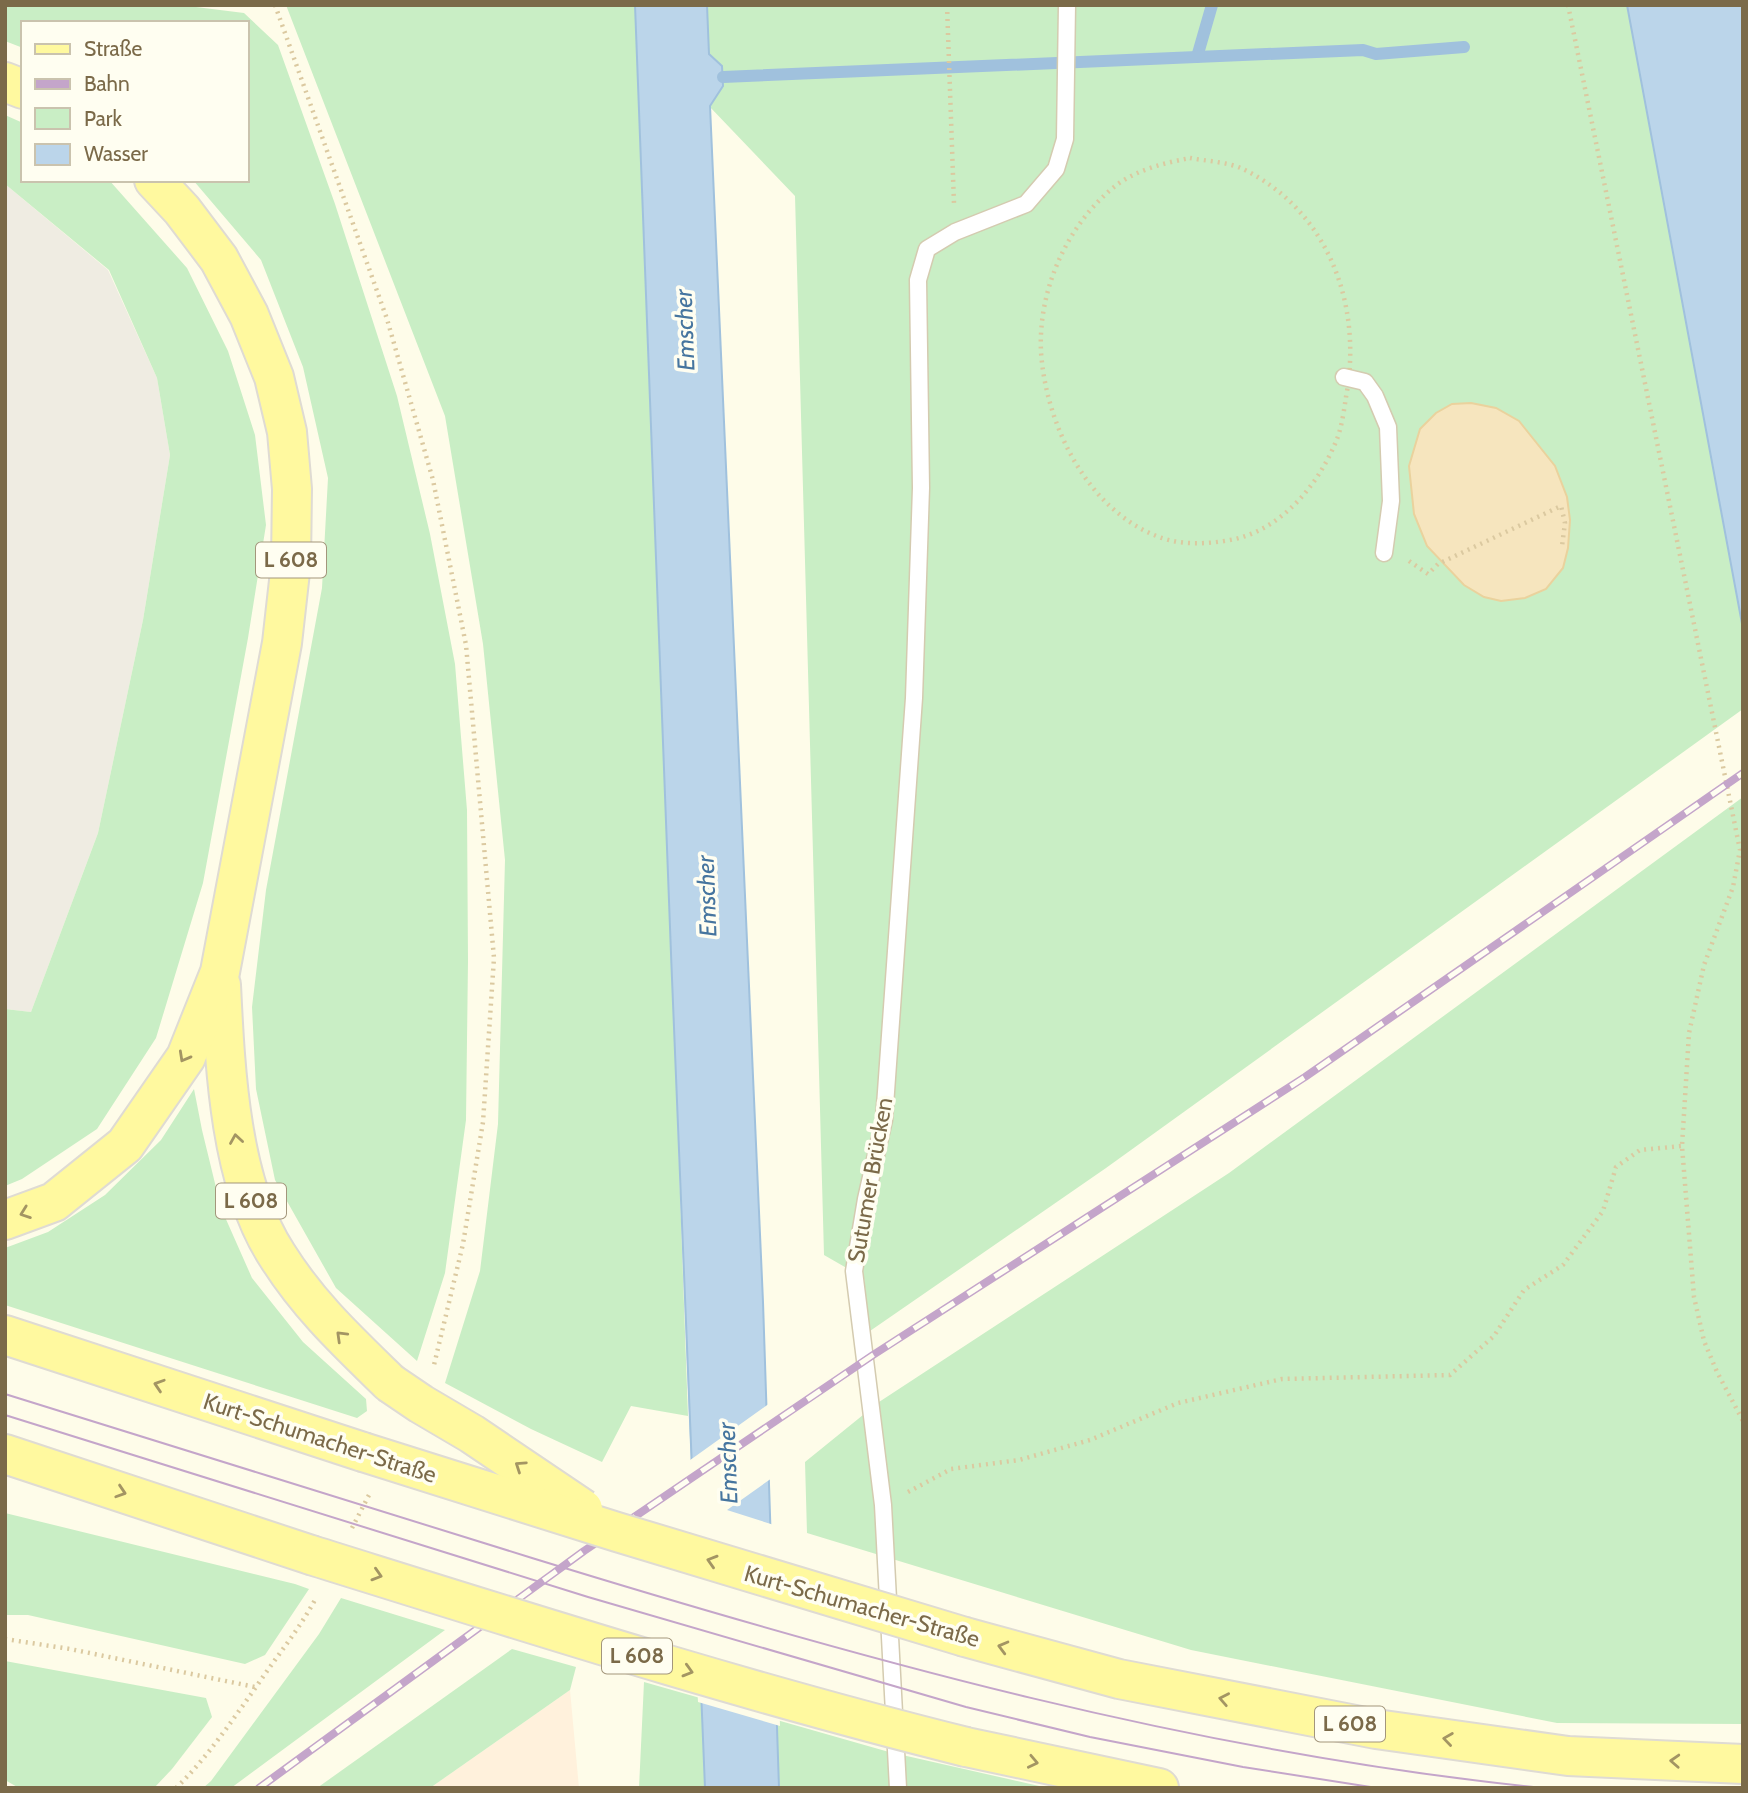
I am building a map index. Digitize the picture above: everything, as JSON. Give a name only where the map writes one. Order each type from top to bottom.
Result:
[{"type":"main road","name":"L 608","points":[[5,1220],[54,1202],[125,1145],[186,1057],[220,972],[282,643],[291,563],[291,477],[287,432],[274,377],[249,315],[219,259],[182,210],[156,182]]},
{"type":"main road","name":"L 608","points":[[220,972],[225,1062],[238,1150],[251,1201],[275,1254],[320,1315],[390,1383],[472,1434],[617,1532]]},
{"type":"main road","name":"Kurt-Schumacher-Straße","points":[[5,1335],[617,1532],[965,1637],[1119,1679],[1376,1729],[1568,1756],[1743,1764]]},
{"type":"main road","name":"L 608","points":[[5,1454],[316,1573],[653,1661],[895,1730],[1159,1788]]},
{"type":"lane","name":"Sutumer Brücken","points":[[898,1788],[883,1505],[854,1271],[866,1199],[884,1120],[914,698],[921,488],[918,280],[927,249],[955,232],[1026,204],[1056,169],[1065,139],[1067,5]]},
{"type":"lane","points":[[1344,377],[1364,382],[1375,396],[1388,427],[1391,501],[1384,553]]},
{"type":"path","points":[[947,5],[955,232]]},
{"type":"path","points":[[1567,5],[1740,850],[1733,887],[1704,965],[1689,1033],[1682,1146],[1694,1297],[1704,1341],[1743,1421]]},
{"type":"path","points":[[275,6],[387,319],[433,480],[466,645],[494,958],[483,1122],[463,1244],[433,1367]]},
{"type":"path","points":[[1345,407],[1337,438],[1320,473],[1300,499],[1276,522],[1250,536],[1224,542],[1193,544],[1160,538],[1128,520],[1106,503],[1083,476],[1064,441],[1052,410],[1041,351],[1044,319],[1058,262],[1079,222],[1115,186],[1154,165],[1190,158],[1241,168],[1279,190],[1314,230],[1340,276],[1349,315],[1351,348]]},
{"type":"path","points":[[1438,564],[1561,506],[1565,523],[1562,546]]},
{"type":"path","points":[[883,1505],[951,1469],[1019,1460],[1090,1440],[1178,1403],[1282,1379],[1450,1375],[1493,1336],[1524,1290],[1563,1265],[1604,1211],[1616,1167],[1640,1150],[1682,1146]]},
{"type":"path","points":[[176,1788],[239,1714],[300,1627],[316,1573]]},
{"type":"path","points":[[5,1639],[70,1649],[256,1687]]},
{"type":"shaded area","points":[[5,184],[108,270],[157,378],[170,455],[143,620],[98,833],[31,1012],[5,1009]]},
{"type":"shaded area","points":[[570,1690],[579,1788],[430,1788]]},
{"type":"green space","points":[[5,5],[180,5],[244,13],[278,45],[335,204],[397,396],[430,534],[455,664],[467,810],[466,1120],[445,1273],[417,1361],[336,1288],[275,1180],[256,1089],[252,1007],[266,890],[322,588],[328,478],[303,367],[261,260],[195,182],[248,182],[248,21],[21,21],[21,47],[5,41]]},
{"type":"green space","points":[[286,5],[635,5],[688,1416],[631,1406],[602,1462],[531,1429],[445,1383],[480,1271],[498,1124],[505,860],[483,644],[445,416]]},
{"type":"green space","points":[[707,5],[1627,5],[1743,629],[1743,709],[1106,1168],[870,1331],[864,1278],[824,1255],[795,196],[709,106],[723,86],[722,66],[709,55]]},
{"type":"green space","points":[[5,115],[21,122],[21,182],[111,182],[187,268],[228,351],[255,435],[266,525],[203,883],[156,1038],[97,1129],[22,1179],[5,1186],[5,1009],[31,1012],[98,833],[143,620],[170,455],[157,378],[109,270],[5,184]]},
{"type":"green space","points":[[1743,797],[1743,1724],[1557,1723],[1191,1650],[807,1533],[805,1462],[879,1402],[1229,1173]]},
{"type":"green space","points":[[194,1089],[221,1208],[252,1278],[303,1342],[366,1399],[367,1411],[357,1418],[5,1305],[5,1248],[48,1232],[105,1195],[161,1140]]},
{"type":"green space","points":[[5,1513],[309,1589],[265,1655],[245,1664],[28,1615],[5,1615]]},
{"type":"green space","points":[[341,1598],[445,1630],[231,1788],[203,1788],[211,1781],[319,1634]]},
{"type":"green space","points":[[512,1649],[576,1667],[570,1690],[430,1788],[317,1788]]},
{"type":"green space","points":[[5,1661],[206,1698],[212,1717],[154,1788],[19,1788],[5,1780]]},
{"type":"green space","points":[[644,1682],[889,1752],[1048,1788],[639,1788]]},
{"type":"water","name":"Emscher","points":[[635,5],[707,5],[709,54],[722,66],[723,86],[710,106],[763,1302],[779,1788],[705,1788]]},
{"type":"water","points":[[1627,5],[1743,5],[1743,629]]},
{"type":"pier","points":[[770,1403],[772,1478],[727,1510],[774,1525],[780,1726],[698,1702],[686,1463]]},
{"type":"building","points":[[1471,403],[1496,408],[1519,421],[1555,466],[1567,497],[1570,520],[1563,568],[1546,589],[1525,598],[1501,601],[1484,597],[1464,585],[1427,546],[1414,514],[1409,466],[1420,429],[1436,413],[1452,404]]},
{"type":"waterway","points":[[1197,57],[1212,5]]},
{"type":"waterway","points":[[723,77],[1363,50],[1376,54],[1464,47]]},
{"type":"tram line","points":[[5,1394],[656,1596],[906,1666],[1158,1727],[1286,1752],[1543,1788]]},
{"type":"tram line","points":[[5,1415],[588,1597],[966,1707],[1090,1737],[1243,1767],[1377,1788]]},
{"type":"railway","points":[[259,1788],[584,1551],[873,1355],[1305,1077],[1743,773]]}]
